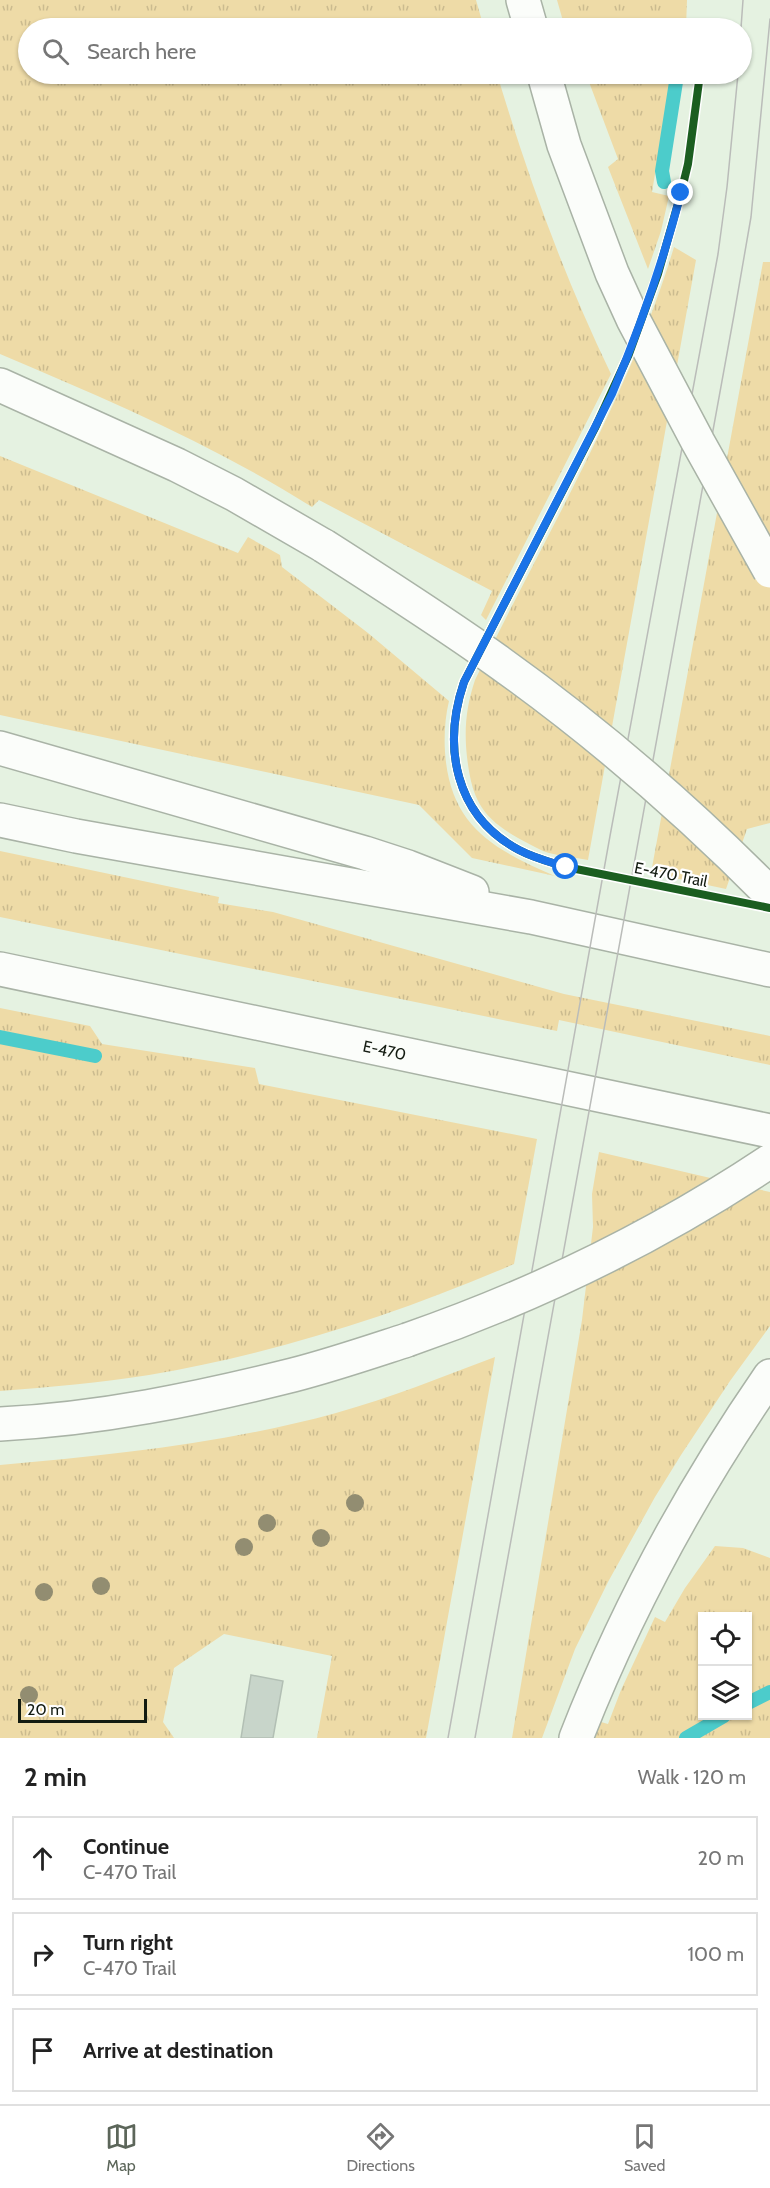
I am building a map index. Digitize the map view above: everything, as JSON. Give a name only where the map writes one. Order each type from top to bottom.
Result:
[{"type":"highway","points":[[523,0],[528,18]]},
{"type":"highway","points":[[547,84],[564,145],[612,273],[633,319],[770,571]]},
{"type":"highway","points":[[0,385],[127,442],[234,494],[324,546],[456,632],[565,712],[657,788],[726,850],[770,894]]},
{"type":"highway","points":[[0,411],[127,442]]},
{"type":"highway","points":[[0,748],[408,867],[531,917]]},
{"type":"highway","points":[[0,820],[76,836],[531,917],[770,970]]},
{"type":"highway","name":"E-470","points":[[0,969],[770,1131]]},
{"type":"highway","points":[[0,1424],[88,1416],[181,1401],[294,1375],[407,1340],[483,1312],[610,1256],[680,1218],[770,1161]]},
{"type":"highway","points":[[576,1738],[603,1669],[637,1598],[715,1459],[770,1376]]},
{"type":"green space","points":[[0,0],[476,0],[481,18],[18,18],[18,84],[500,84],[548,226],[611,374],[486,620],[481,615],[492,591],[319,500],[312,507],[275,484],[198,443],[0,354]]},
{"type":"green space","points":[[557,0],[687,0],[686,18],[562,18]]},
{"type":"green space","points":[[590,84],[670,84],[652,192],[669,196],[661,231],[648,269],[608,167],[618,159]]},
{"type":"green space","points":[[674,247],[696,260],[588,860],[548,853],[505,830],[487,814],[476,796],[469,772],[466,737],[468,709],[475,680],[609,414],[655,304]]},
{"type":"green space","points":[[763,262],[770,262],[770,823],[747,829],[726,889],[651,873]]},
{"type":"green space","points":[[0,456],[238,553],[248,537],[280,555],[282,567],[368,633],[449,701],[445,752],[449,777],[456,799],[466,817],[479,832],[512,856],[555,876],[472,858],[419,805],[0,715]]},
{"type":"green space","points":[[0,851],[219,897],[218,903],[273,912],[564,994],[770,1036],[770,1065],[559,1020],[557,1031],[0,917]]},
{"type":"green space","points":[[0,1008],[90,1026],[102,1044],[255,1068],[259,1084],[537,1139],[514,1264],[380,1316],[242,1356],[131,1378],[0,1391]]},
{"type":"green space","points":[[599,1152],[770,1192],[770,1326],[730,1381],[655,1497],[608,1582],[575,1649],[542,1738],[512,1738],[582,1320],[593,1227],[592,1194]]},
{"type":"green space","points":[[495,1357],[426,1738],[317,1738],[332,1656],[224,1634],[174,1668],[163,1722],[174,1738],[0,1738],[0,1465],[170,1446],[295,1423],[376,1401]]},
{"type":"green space","points":[[715,1546],[743,1548],[770,1558],[770,1738],[595,1738],[601,1722],[608,1724],[655,1617],[665,1622],[685,1588]]},
{"type":"building","points":[[251,1675],[283,1681],[273,1738],[241,1738]]},
{"type":"waterway","points":[[664,182],[662,171],[676,84]]},
{"type":"waterway","points":[[0,1037],[95,1056]]},
{"type":"waterway","points":[[752,1701],[770,1692]]},
{"type":"waterway","points":[[686,1738],[717,1720]]},
{"type":"tram line","points":[[742,18],[743,0]]},
{"type":"tram line","points":[[475,1738],[751,217],[770,19]]},
{"type":"tram line","points":[[448,1738],[610,836],[718,254],[737,84]]},
{"type":"cycle path","name":"E-470 Trail","points":[[699,84],[688,164],[681,193],[658,274],[629,354],[595,428],[464,682],[457,706],[454,731],[455,755],[459,778],[480,819],[497,836],[525,853],[566,867],[770,908]]},
{"type":"route","points":[[566,867],[538,859],[519,850],[500,838],[475,814],[466,800],[456,763],[455,713],[464,682],[612,394],[658,274],[681,193]]}]
